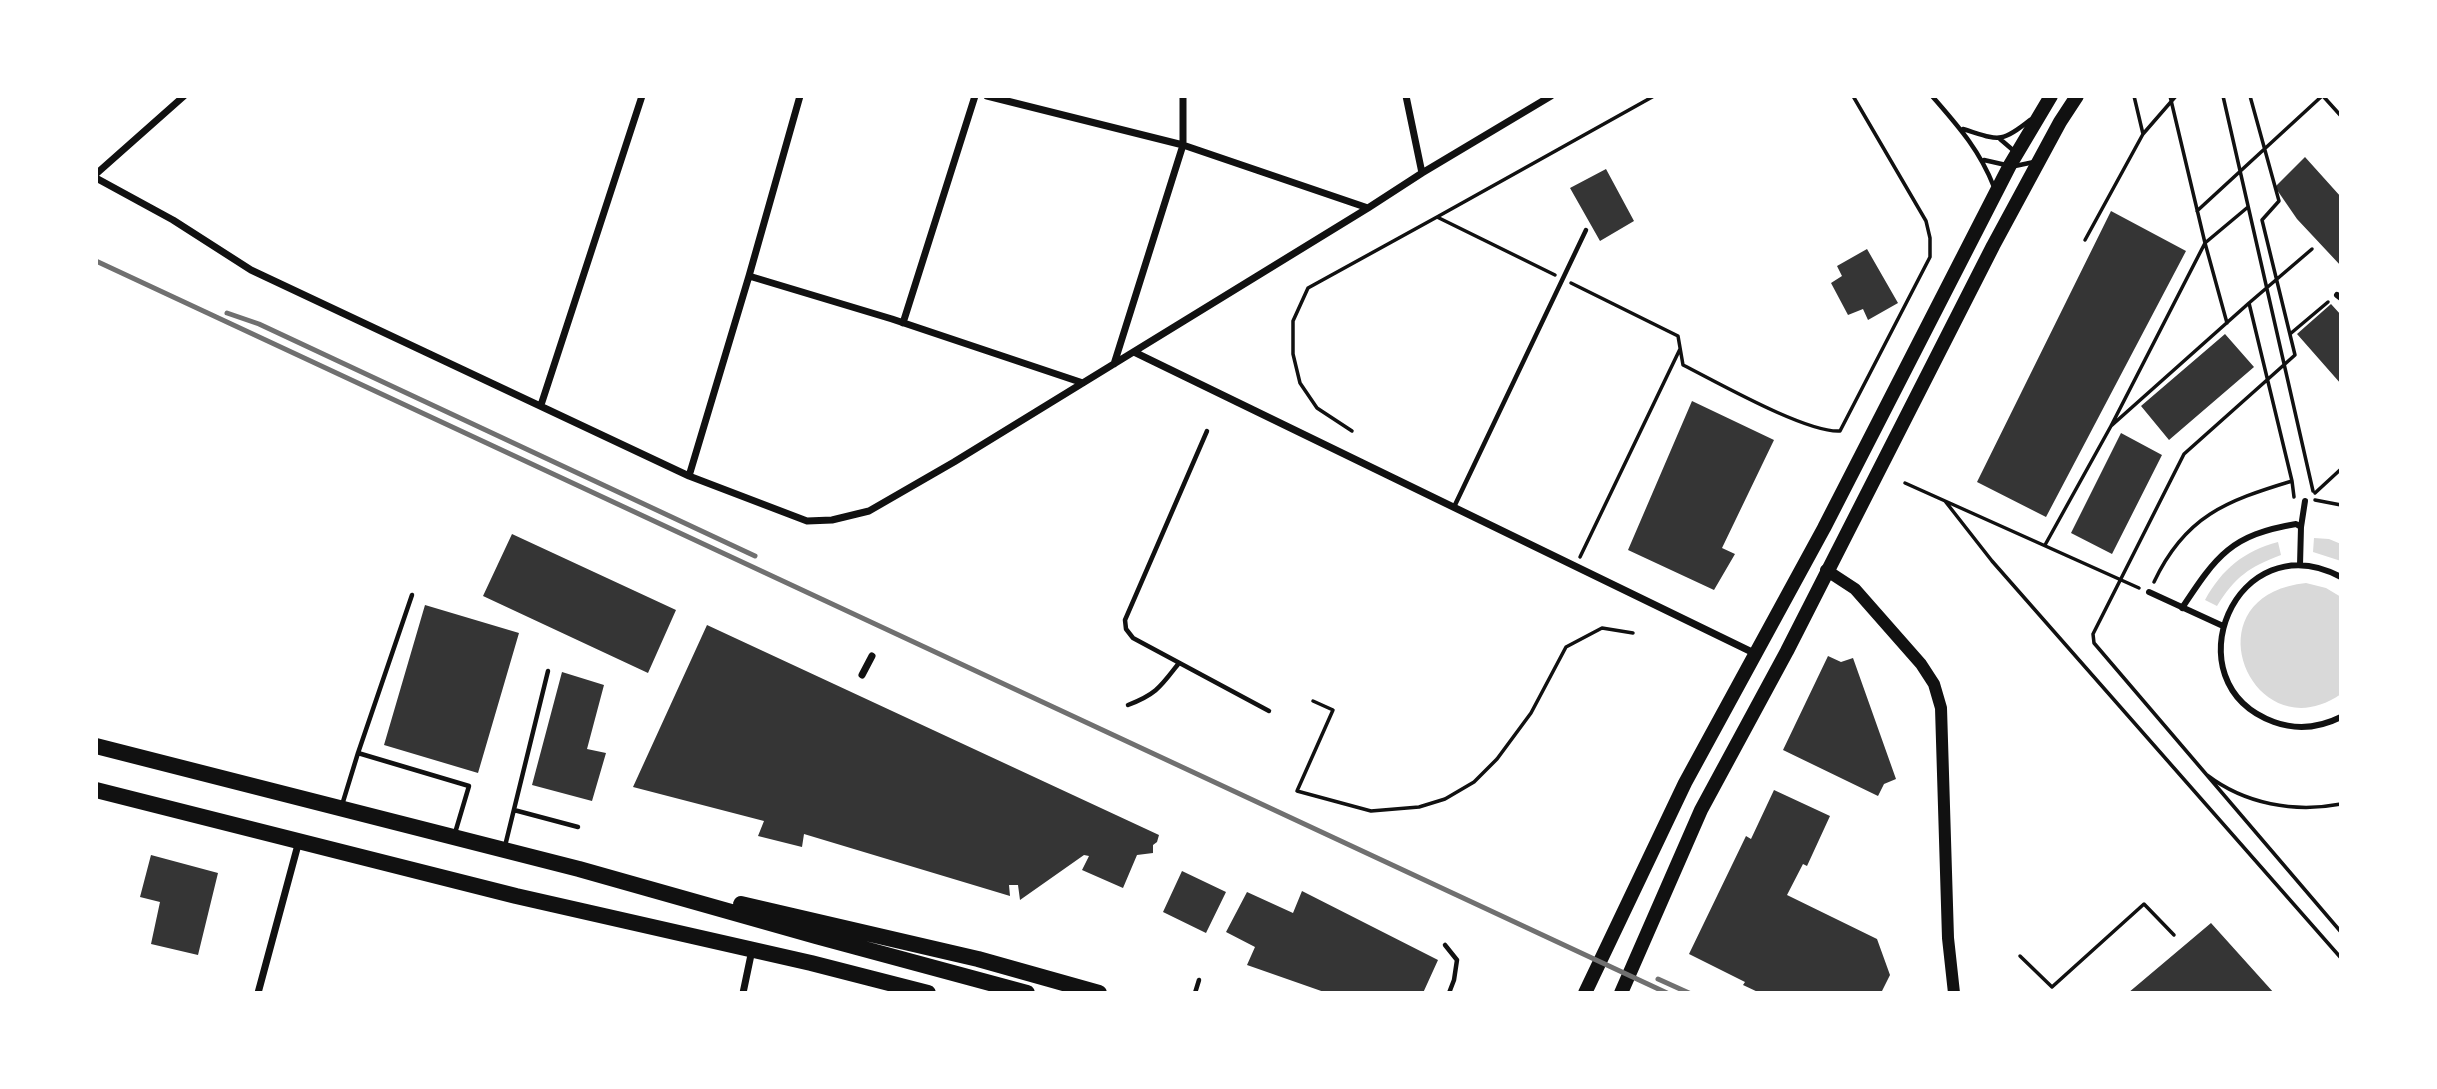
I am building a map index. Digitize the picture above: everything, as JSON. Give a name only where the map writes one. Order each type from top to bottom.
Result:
[{"type":"highway","points":[[96,746],[663,892],[1027,993]]},
{"type":"highway","points":[[96,790],[516,896],[928,993]]},
{"type":"highway","points":[[663,892],[730,902],[978,959],[1099,993]]},
{"type":"highway","points":[[752,950],[888,993]]},
{"type":"main road","points":[[1585,993],[1685,783],[1824,528],[1996,192],[2016,161],[2050,96]]},
{"type":"main road","points":[[1621,993],[1701,810],[1787,651],[1993,246],[2060,122],[2077,96]]},
{"type":"street","points":[[184,96],[96,176],[173,220],[251,270],[689,476],[807,521],[832,520],[869,511],[1551,96]]},
{"type":"street","points":[[541,405],[642,96]]},
{"type":"street","points":[[689,476],[800,96]]},
{"type":"street","points":[[903,323],[975,96]]},
{"type":"street","points":[[987,96],[1183,145],[1368,208]]},
{"type":"street","points":[[1113,364],[1183,145],[1183,96]]},
{"type":"street","points":[[1406,96],[1422,173]]},
{"type":"street","points":[[749,276],[903,323],[1083,383]]},
{"type":"street","points":[[1134,352],[1756,654]]},
{"type":"street","points":[[2300,565],[2305,501]]},
{"type":"street","points":[[2182,608],[2206,571],[2225,551],[2266,529],[2296,524],[2301,527]]},
{"type":"street","points":[[2341,577],[2327,569],[2300,565],[2274,569],[2251,582],[2233,602],[2222,626],[2220,652],[2227,678],[2241,700],[2262,717],[2286,726],[2314,727],[2341,717]]},
{"type":"street","points":[[1826,570],[1855,589],[1921,664],[1934,684],[1941,708],[1948,938],[1954,993]]},
{"type":"street","points":[[2149,592],[2222,626]]},
{"type":"street","points":[[862,675],[872,656]]},
{"type":"street","points":[[258,993],[300,840]]},
{"type":"street","points":[[743,993],[752,950]]},
{"type":"lane","points":[[1931,96],[1962,129],[1983,160],[1996,192]]},
{"type":"lane","points":[[1962,129],[2000,139],[2010,136],[2040,112]]},
{"type":"lane","points":[[2000,139],[2016,161],[2027,184]]},
{"type":"lane","points":[[1983,160],[2039,160]]},
{"type":"lane","points":[[1454,508],[1586,230]]},
{"type":"lane","points":[[1207,431],[1125,620],[1126,629],[1133,638],[1269,711]]},
{"type":"lane","points":[[341,808],[412,595]]},
{"type":"lane","points":[[1128,705],[1150,697],[1179,663]]},
{"type":"lane","points":[[504,850],[548,671]]},
{"type":"lane","points":[[358,753],[469,786],[454,837]]},
{"type":"lane","points":[[514,810],[578,827]]},
{"type":"lane","points":[[1445,945],[1457,960],[1449,993]]},
{"type":"lane","points":[[1195,993],[1199,980]]},
{"type":"path","points":[[1352,431],[1317,408],[1300,383],[1293,354],[1293,321],[1308,288],[1654,96]]},
{"type":"path","points":[[1437,217],[1678,336],[1683,365],[1828,432],[1840,431],[1930,257],[1930,237],[1926,221],[1853,96]]},
{"type":"path","points":[[2134,96],[2143,134]]},
{"type":"path","points":[[2085,240],[2143,134],[2170,99],[2176,96]]},
{"type":"path","points":[[2223,96],[2314,493]]},
{"type":"path","points":[[2250,96],[2278,201],[2262,220],[2295,355],[2184,454],[2093,634],[2094,643],[2341,932]]},
{"type":"path","points":[[2197,211],[2323,96],[2341,116]]},
{"type":"path","points":[[2170,99],[2227,323]]},
{"type":"path","points":[[2045,545],[2111,426],[2205,243],[2248,207]]},
{"type":"path","points":[[2111,426],[2312,249]]},
{"type":"path","points":[[2290,334],[2339,296]]},
{"type":"path","points":[[2249,303],[2295,502],[2319,500],[2341,505]]},
{"type":"path","points":[[1575,567],[1681,347]]},
{"type":"path","points":[[2305,501],[2341,469]]},
{"type":"path","points":[[1905,483],[2149,592],[2174,545],[2211,513],[2228,502],[2292,481]]},
{"type":"path","points":[[1945,501],[1992,561],[2341,958]]},
{"type":"path","points":[[1313,701],[1333,710],[1297,791],[1371,811],[1419,807],[1446,799],[1474,782],[1497,760],[1531,712],[1566,647],[1602,628],[1633,633]]},
{"type":"path","points":[[2200,769],[2217,782],[2260,802],[2292,807],[2341,804]]},
{"type":"path","points":[[2021,956],[2052,987],[2144,904],[2174,934]]},
{"type":"shaded area","points":[[2314,538],[2329,539],[2341,544],[2341,561],[2313,552]]},
{"type":"shaded area","points":[[2278,542],[2281,555],[2244,574],[2230,587],[2217,606],[2205,600],[2219,579],[2235,563],[2255,550]]},
{"type":"shaded area","points":[[2306,583],[2326,588],[2341,597],[2341,694],[2309,707],[2281,704],[2259,689],[2245,666],[2241,640],[2248,614],[2269,594]]},
{"type":"building","points":[[2305,157],[2341,197],[2341,266],[2297,219],[2275,187]]},
{"type":"building","points":[[1606,169],[1634,221],[1600,241],[1570,188]]},
{"type":"building","points":[[2111,211],[2186,251],[2046,517],[1977,482]]},
{"type":"building","points":[[1867,249],[1898,303],[1868,320],[1863,309],[1848,315],[1831,283],[1842,276],[1837,266]]},
{"type":"building","points":[[2331,304],[2341,315],[2341,384],[2297,334]]},
{"type":"building","points":[[2225,334],[2254,367],[2169,440],[2141,406]]},
{"type":"building","points":[[1692,401],[1774,440],[1722,548],[1735,554],[1714,590],[1628,550]]},
{"type":"building","points":[[2121,433],[2162,455],[2112,554],[2071,533]]},
{"type":"building","points":[[512,534],[676,610],[648,673],[483,596]]},
{"type":"building","points":[[425,605],[519,633],[478,773],[384,745]]},
{"type":"building","points":[[707,625],[1159,835],[1153,845],[1153,853],[1137,855],[1123,888],[1082,870],[1089,856],[1084,855],[1020,900],[1018,885],[1009,885],[1010,896],[804,834],[802,847],[758,836],[764,821],[633,787]]},
{"type":"building","points":[[1828,656],[1841,662],[1853,658],[1896,779],[1884,784],[1878,796],[1783,750]]},
{"type":"building","points":[[562,672],[604,685],[587,749],[606,753],[592,801],[532,785]]},
{"type":"building","points":[[1774,790],[1830,816],[1807,866],[1803,864],[1787,895],[1877,939],[1890,975],[1881,993],[1760,993],[1743,985],[1745,982],[1689,954],[1746,836],[1751,839]]},
{"type":"building","points":[[151,855],[218,873],[198,955],[151,944],[160,902],[140,897]]},
{"type":"building","points":[[1182,871],[1226,892],[1206,933],[1163,912]]},
{"type":"building","points":[[1302,891],[1438,960],[1423,993],[1327,993],[1247,965],[1255,947],[1226,932],[1247,892],[1293,913]]},
{"type":"building","points":[[2211,923],[2274,993],[2128,993]]},
{"type":"railway","points":[[96,261],[1667,993]]},
{"type":"railway","points":[[227,313],[259,324],[755,556]]},
{"type":"railway","points":[[1658,979],[1689,993]]}]
